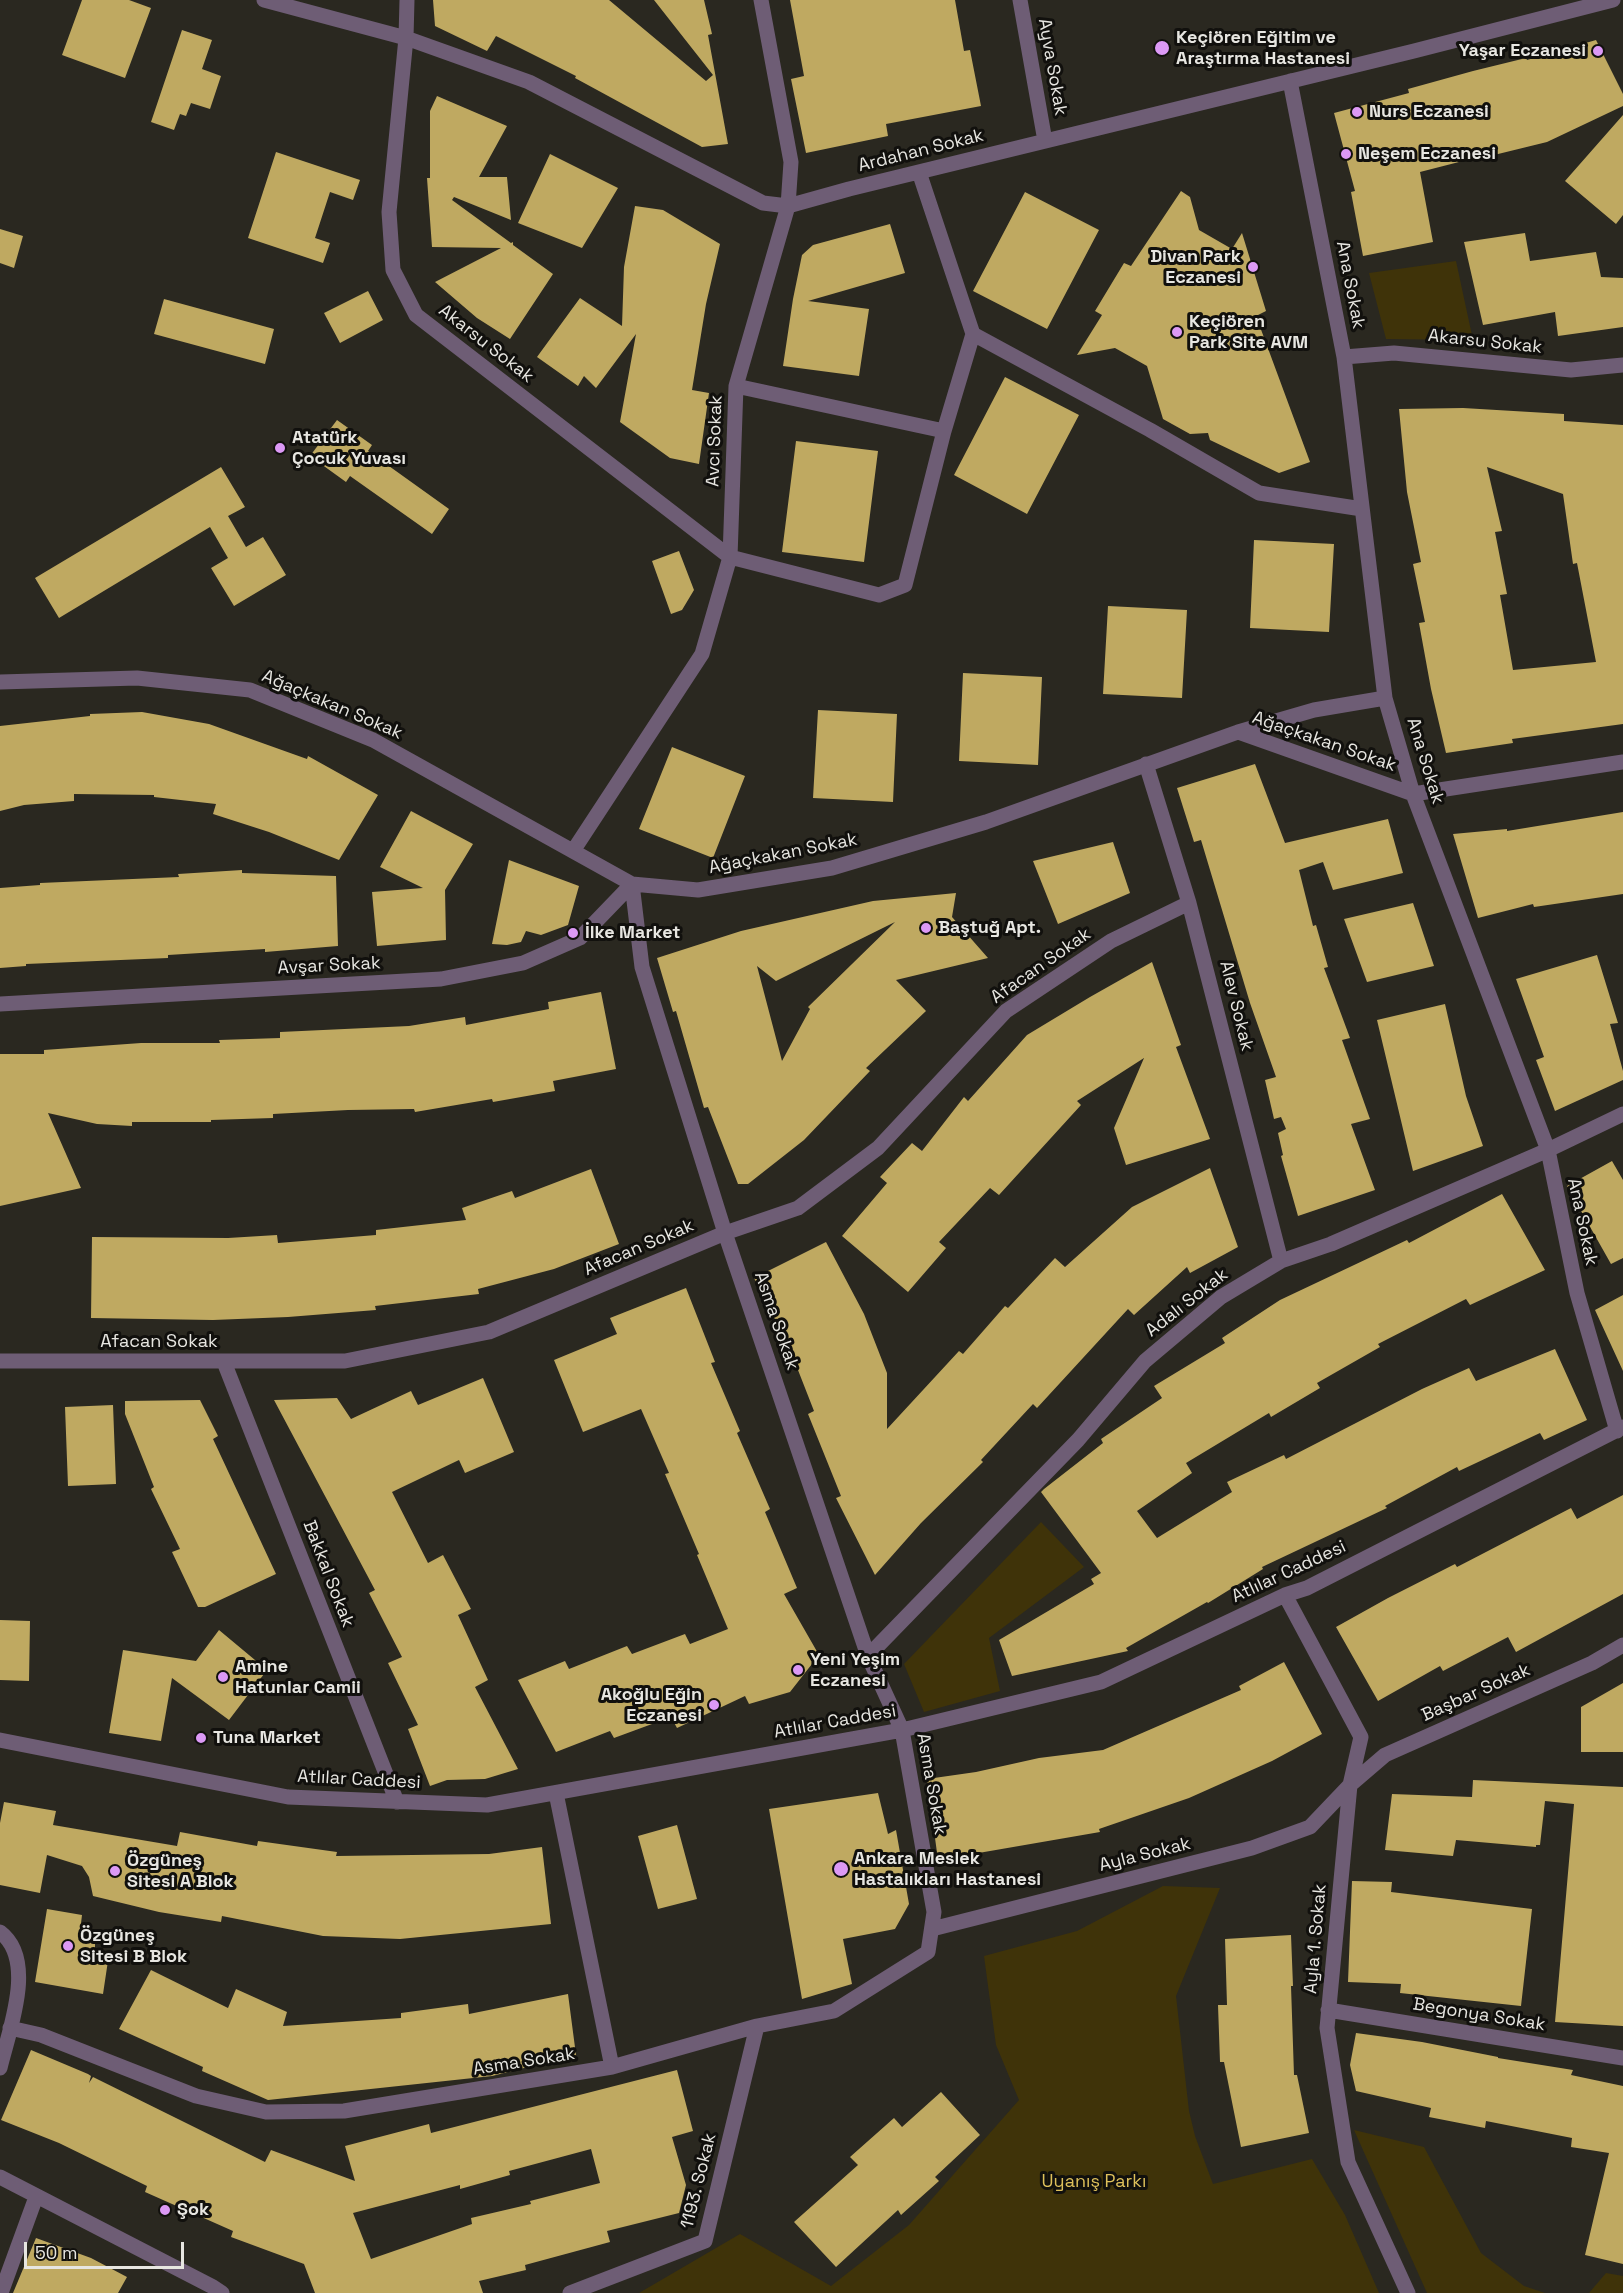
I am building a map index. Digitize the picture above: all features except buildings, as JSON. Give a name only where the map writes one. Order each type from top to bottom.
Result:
[{"type":"street","name":"Ardahan Sokak","points":[[264,0],[406,39],[529,82],[763,203],[788,206],[1613,0]]},
{"type":"street","name":"Akarsu Sokak","points":[[407,0],[406,39],[389,212],[393,270],[416,315],[730,557]]},
{"type":"street","name":"Avcı Sokak","points":[[573,851],[702,654],[730,557],[736,386],[788,206],[791,162],[761,0]]},
{"type":"street","name":"Ayva Sokak","points":[[1020,0],[1045,141]]},
{"type":"street","name":"Ana Sokak","points":[[1290,81],[1344,357],[1385,698],[1413,794],[1548,1150],[1577,1293],[1620,1429]]},
{"type":"street","points":[[730,557],[879,595],[905,585],[944,431],[973,334],[919,172]]},
{"type":"street","points":[[973,334],[1150,430],[1259,493],[1362,508]]},
{"type":"street","name":"Akarsu Sokak","points":[[1344,357],[1394,353],[1571,370],[1623,365]]},
{"type":"street","points":[[736,386],[944,431]]},
{"type":"street","name":"Ağaçkakan Sokak","points":[[0,682],[137,678],[250,690],[373,740],[632,884],[698,890],[832,868],[986,822],[1238,732],[1413,794],[1623,762]]},
{"type":"street","points":[[1238,732],[1314,710],[1385,698]]},
{"type":"street","name":"Alev Sokak","points":[[1146,764],[1190,903],[1281,1261]]},
{"type":"street","name":"Avşar Sokak","points":[[0,1004],[441,979],[524,963],[580,938],[632,884]]},
{"type":"street","name":"Asma Sokak","points":[[10,2028],[41,2035],[196,2096],[266,2112],[344,2111],[612,2067],[757,2026],[834,2011],[928,1952],[934,1912],[902,1730],[868,1656],[725,1233],[642,967],[632,884]]},
{"type":"street","name":"Afacan Sokak","points":[[0,1360],[345,1361],[489,1332],[725,1233],[798,1208],[878,1148],[1006,1011],[1111,942],[1190,903]]},
{"type":"street","name":"Adalı Sokak","points":[[868,1656],[1078,1440],[1145,1361],[1221,1297],[1281,1261],[1331,1244],[1548,1150],[1623,1114]]},
{"type":"street","name":"Bakkal Sokak","points":[[224,1362],[397,1802]]},
{"type":"street","name":"Atlılar Caddesi","points":[[1,1744],[288,1797],[487,1805],[902,1730],[1101,1682],[1286,1595],[1306,1588],[1620,1429]]},
{"type":"street","name":"Ayla 1. Sokak","points":[[1286,1595],[1361,1737],[1350,1785],[1327,2028],[1348,2162],[1408,2293]]},
{"type":"street","name":"Başbar Sokak","points":[[1350,1785],[1385,1755],[1592,1663],[1623,1645]]},
{"type":"street","name":"Ayla Sokak","points":[[932,1929],[1252,1848],[1310,1827],[1350,1785]]},
{"type":"street","points":[[556,1793],[612,2067]]},
{"type":"street","points":[[0,1932],[9,1938],[18,1959],[20,1985],[0,2068]]},
{"type":"street","name":"Begonya Sokak","points":[[1328,2010],[1623,2058]]},
{"type":"street","name":"1193. Sokak","points":[[570,2293],[705,2241],[757,2026]]},
{"type":"street","points":[[0,2177],[213,2286],[222,2293]]},
{"type":"street","points":[[1,2293],[36,2197]]},
{"type":"green space","points":[[1456,261],[1473,340],[1386,339],[1369,273]]},
{"type":"green space","points":[[1041,1522],[1084,1567],[989,1638],[1000,1691],[924,1712],[904,1664]]},
{"type":"green space","name":"Uyanış Parkı","points":[[1163,1886],[1220,1888],[1176,1996],[1189,2111],[1195,2136],[1213,2184],[1312,2159],[1345,2215],[1379,2293],[639,2293],[740,2234],[831,2286],[909,2225],[1019,2100],[996,2045],[984,1956],[1077,1931]]},
{"type":"green space","points":[[1354,2130],[1424,2147],[1481,2253],[1524,2286],[1545,2293],[1427,2293]]},
{"type":"green space","points":[[1606,2273],[1623,2276],[1623,2293],[1589,2293]]},
{"type":"place","name":"Keçiören Eğitim ve Araştırma Hastanesi","points":[[1162,48]]},
{"type":"place","name":"Yaşar Eczanesi","points":[[1598,51]]},
{"type":"place","name":"Nurs Eczanesi","points":[[1357,112]]},
{"type":"place","name":"Neşem Eczanesi","points":[[1346,154]]},
{"type":"place","name":"Divan Park Eczanesi","points":[[1253,267]]},
{"type":"place","name":"Keçiören Park Site AVM","points":[[1177,332]]},
{"type":"place","name":"Atatürk Çocuk Yuvası","points":[[280,448]]},
{"type":"place","name":"Baştuğ Apt.","points":[[926,928]]},
{"type":"place","name":"İlke Market","points":[[573,933]]},
{"type":"place","name":"Yeni Yeşim Eczanesi","points":[[798,1670]]},
{"type":"place","name":"Amine Hatunlar Camii","points":[[223,1677]]},
{"type":"place","name":"Akoğlu Eğin Eczanesi","points":[[714,1705]]},
{"type":"place","name":"Tuna Market","points":[[201,1738]]},
{"type":"place","name":"Ankara Meslek Hastalıkları Hastanesi","points":[[841,1869]]},
{"type":"place","name":"Özgüneş Sitesi A Blok","points":[[115,1871]]},
{"type":"place","name":"Özgüneş Sitesi B Blok","points":[[68,1946]]},
{"type":"place","name":"Şok","points":[[165,2210]]}]
